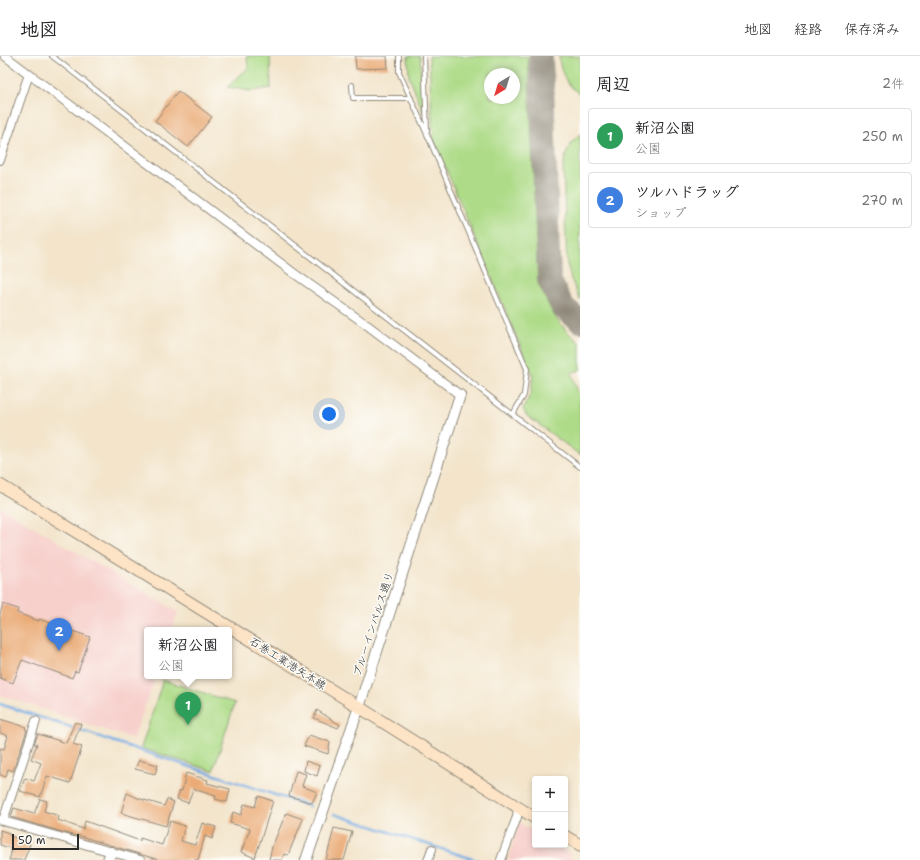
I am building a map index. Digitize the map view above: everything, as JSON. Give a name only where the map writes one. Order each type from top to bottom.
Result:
[{"type":"main road","name":"石巻工業港矢本線","points":[[0,485],[231,627]]},
{"type":"main road","name":"石巻工業港矢本線","points":[[232,628],[359,706],[532,816]]},
{"type":"main road","points":[[568,838],[580,845]]},
{"type":"street","points":[[5,56],[295,274],[367,325],[460,395]]},
{"type":"street","points":[[0,160],[29,74]]},
{"type":"street","name":"ブルーインパルス通り","points":[[306,860],[359,706],[460,395]]},
{"type":"street","points":[[36,721],[2,821],[109,856],[140,860]]},
{"type":"street","points":[[501,860],[517,817],[518,807]]},
{"type":"street","points":[[428,860],[432,849]]},
{"type":"lane","points":[[52,56],[580,466]]},
{"type":"lane","points":[[399,56],[399,72],[527,369],[524,395],[513,414]]},
{"type":"lane","points":[[424,56],[427,134]]},
{"type":"lane","points":[[352,85],[353,98],[411,98]]},
{"type":"shaded area","points":[[0,507],[178,612],[173,627],[144,627],[144,679],[155,679],[133,739],[0,695]]},
{"type":"shaded area","points":[[519,822],[532,830],[532,848],[560,848],[570,854],[571,860],[508,860]]},
{"type":"green space","points":[[247,56],[270,56],[271,88],[251,91],[227,87],[248,68]]},
{"type":"green space","points":[[408,56],[420,56],[424,114],[409,77]]},
{"type":"green space","points":[[429,56],[528,56],[537,264],[542,288],[550,308],[562,326],[580,343],[580,370],[571,373],[580,397],[580,455],[526,415],[523,409],[531,393],[533,376],[433,138]]},
{"type":"green space","points":[[559,56],[580,56],[580,94],[571,87],[562,73]]},
{"type":"green space","points":[[580,134],[580,300],[571,279],[567,264],[563,168],[568,149],[576,137]]},
{"type":"green space","points":[[163,680],[235,703],[213,771],[141,748]]},
{"type":"building","points":[[355,56],[387,56],[388,68],[356,69]]},
{"type":"building","points":[[178,91],[212,117],[188,147],[155,121]]},
{"type":"building","points":[[3,604],[18,609],[17,613],[90,637],[78,672],[75,671],[72,678],[22,660],[13,683],[0,678],[0,614]]},
{"type":"building","points":[[317,710],[340,725],[338,728],[314,718]]},
{"type":"building","points":[[0,719],[26,727],[25,729],[27,730],[13,771],[8,769],[6,777],[0,775],[0,748],[4,749],[8,736],[0,733]]},
{"type":"building","points":[[75,722],[81,724],[73,744],[82,747],[70,783],[47,776],[40,797],[20,791],[25,778],[34,781],[41,763],[31,759],[37,744],[34,744],[38,734],[66,743]]},
{"type":"building","points":[[309,735],[330,742],[328,754],[304,746]]},
{"type":"building","points":[[139,760],[158,765],[155,774],[135,769]]},
{"type":"building","points":[[306,761],[320,766],[317,776],[304,771]]},
{"type":"building","points":[[296,771],[306,774],[302,786],[317,792],[312,803],[289,796]]},
{"type":"building","points":[[186,773],[208,780],[207,783],[230,789],[227,802],[215,799],[216,796],[193,789],[188,803],[177,799],[180,790],[182,791]]},
{"type":"building","points":[[127,793],[164,806],[167,799],[174,802],[166,826],[121,813]]},
{"type":"building","points":[[258,796],[273,801],[255,858],[241,852],[250,829],[230,823],[233,812],[241,815],[244,804],[255,807]]},
{"type":"building","points":[[40,799],[47,801],[44,811],[59,816],[58,820],[83,829],[85,821],[140,841],[140,838],[162,845],[170,821],[185,826],[181,841],[195,845],[202,823],[216,827],[212,839],[205,836],[198,860],[159,860],[11,817],[14,808],[34,814]]},
{"type":"building","points":[[286,813],[303,819],[288,855],[284,854],[282,860],[269,860],[272,847]]},
{"type":"building","points":[[334,828],[352,832],[344,860],[326,860]]},
{"type":"building","points":[[0,830],[30,844],[24,860],[9,860],[11,854],[10,848],[0,845]]},
{"type":"waterway","points":[[0,704],[309,806]]},
{"type":"waterway","points":[[334,814],[476,860]]},
{"type":"taxiway","points":[[541,56],[549,280],[563,307],[580,321]]},
{"type":"place","name":"ツルハドラッグ","points":[[59,651]]},
{"type":"place","name":"新沼公園","points":[[188,725]]}]
